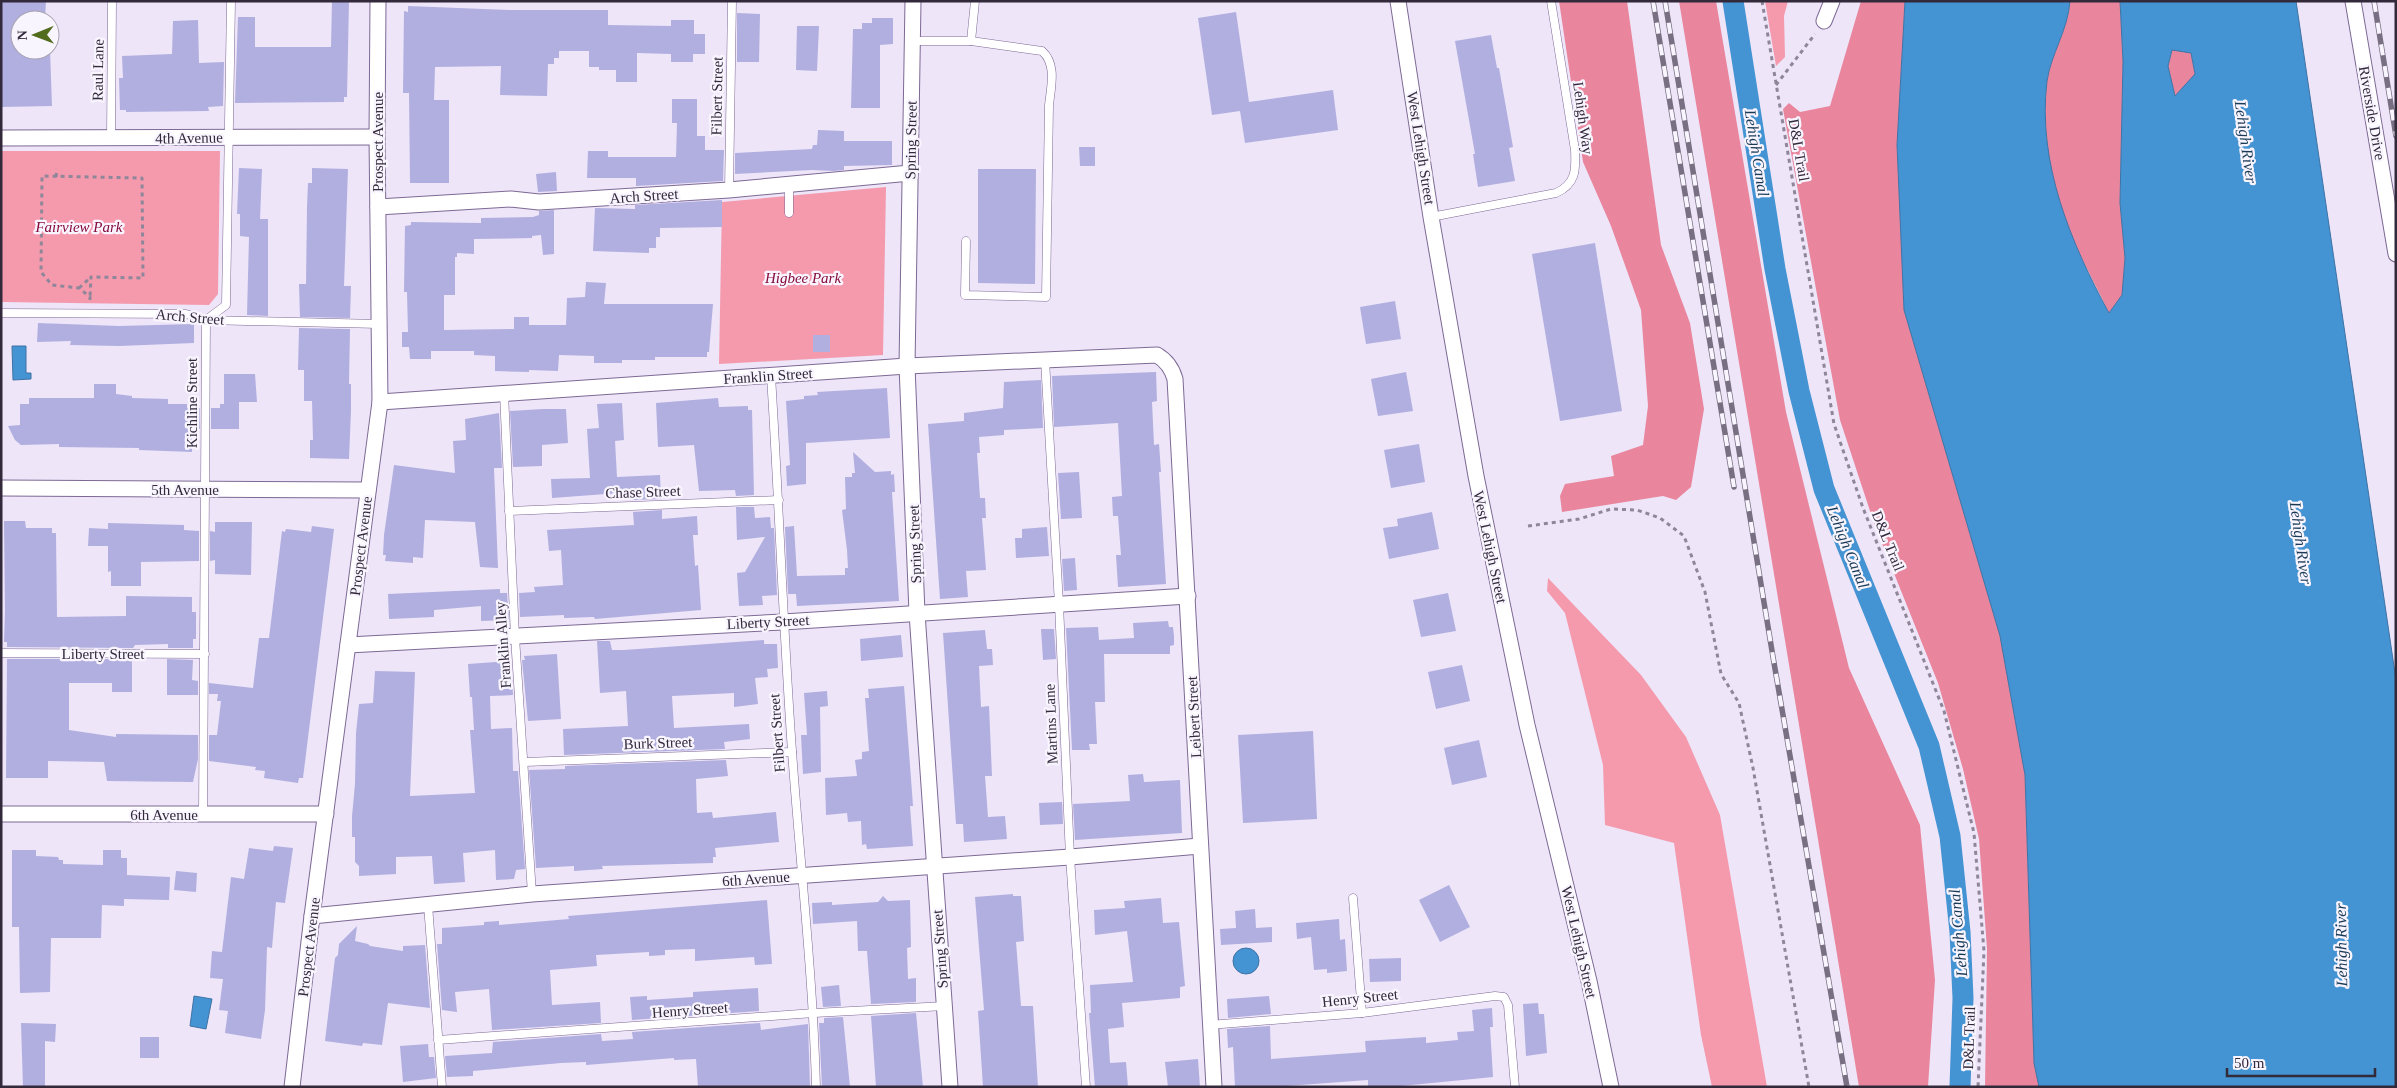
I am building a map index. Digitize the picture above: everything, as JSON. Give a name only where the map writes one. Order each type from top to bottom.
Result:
[{"type":"street","name":"Prospect Avenue","points":[[292,1087],[312,916],[380,402],[377,137],[378,1]]},
{"type":"street","name":"Spring Street","points":[[913,1],[907,366],[917,612],[950,1087]]},
{"type":"street","name":"West Lehigh Street","points":[[1398,1],[1431,217],[1491,553],[1527,725],[1590,981],[1611,1087]]},
{"type":"street","points":[[1824,21],[1832,1]]},
{"type":"street","name":"Riverside Drive","points":[[2352,1],[2396,254]]},
{"type":"street","name":"4th Avenue","points":[[1,138],[377,137]]},
{"type":"street","name":"Arch Street","points":[[378,207],[511,199],[539,202],[729,190],[910,173]]},
{"type":"street","name":"Franklin Street","points":[[380,402],[907,366],[1157,355]]},
{"type":"street","name":"Leibert Street","points":[[1157,355],[1165,360],[1173,371],[1175,379],[1188,596],[1209,1025],[1214,1087]]},
{"type":"street","name":"5th Avenue","points":[[1,488],[368,490]]},
{"type":"street","name":"Liberty Street","points":[[348,645],[783,622],[1188,596]]},
{"type":"street","name":"6th Avenue","points":[[1,814],[326,814]]},
{"type":"street","name":"6th Avenue","points":[[312,916],[532,894],[1070,857],[1200,846]]},
{"type":"lane","name":"Raul Lane","points":[[111,139],[112,1]]},
{"type":"lane","points":[[206,320],[226,305],[228,138],[232,51],[231,1]]},
{"type":"lane","name":"Filbert Street","points":[[729,190],[732,1]]},
{"type":"lane","points":[[970,42],[975,1]]},
{"type":"lane","name":"Lehigh Way","points":[[1431,217],[1556,193],[1571,183],[1576,172],[1575,150],[1551,1]]},
{"type":"lane","points":[[912,41],[970,42],[1042,51],[1049,57],[1052,76],[1049,105],[1046,297],[966,295],[966,241]]},
{"type":"lane","points":[[789,185],[789,213]]},
{"type":"lane","name":"Arch Street","points":[[1,313],[186,314],[206,320],[379,324]]},
{"type":"lane","name":"Kichline Street","points":[[204,815],[206,320]]},
{"type":"lane","name":"Martins Lane","points":[[1045,360],[1059,604],[1070,857],[1086,1087]]},
{"type":"lane","name":"Filbert Street","points":[[771,376],[779,500],[783,622],[801,876],[814,1013],[816,1087]]},
{"type":"lane","name":"Franklin Alley","points":[[504,394],[515,637],[525,762],[532,894]]},
{"type":"lane","name":"Chase Street","points":[[509,511],[779,500]]},
{"type":"lane","name":"Liberty Street","points":[[1,653],[205,654]]},
{"type":"lane","name":"Burk Street","points":[[525,762],[792,752]]},
{"type":"lane","points":[[1353,898],[1362,1013]]},
{"type":"lane","points":[[428,905],[442,1087]]},
{"type":"lane","name":"Henry Street","points":[[1209,1025],[1362,1013],[1495,996],[1504,997],[1508,1006],[1515,1087]]},
{"type":"lane","name":"Henry Street","points":[[438,1040],[814,1013],[944,1006]]},
{"type":"path","name":"D&L Trail","points":[[1762,1],[1834,424],[1863,508],[1944,711],[1974,833],[1984,951],[1978,1087]]},
{"type":"path","points":[[1776,85],[1824,21]]},
{"type":"path","points":[[56,177],[57,169]]},
{"type":"path","points":[[79,288],[91,277],[143,278],[142,178],[42,176],[41,272],[52,285],[79,288],[90,297]]},
{"type":"path","points":[[89,313],[91,277]]},
{"type":"path","points":[[1528,526],[1579,519],[1611,509],[1637,510],[1660,518],[1684,536],[1706,592],[1721,674],[1739,703],[1753,768],[1809,1087]]},
{"type":"green space","points":[[1765,1],[1788,1],[1784,16],[1785,57],[1776,66]]},
{"type":"green space","name":"Fairview Park","points":[[1,151],[220,151],[218,294],[209,305],[1,302]]},
{"type":"green space","name":"Higbee Park","points":[[886,187],[883,355],[719,364],[722,202]]},
{"type":"green space","points":[[1548,578],[1641,675],[1686,737],[1720,815],[1767,1087],[1712,1087],[1701,1035],[1674,843],[1605,825],[1603,765],[1565,613],[1547,591]]},
{"type":"shaded area","points":[[1559,1],[1627,1],[1661,245],[1690,323],[1704,409],[1691,487],[1676,500],[1663,496],[1562,512],[1560,496],[1565,484],[1614,476],[1611,456],[1643,445],[1648,406],[1641,310],[1611,226],[1583,162]]},
{"type":"shaded area","points":[[1679,1],[1716,1],[1786,412],[1849,668],[1920,825],[1935,980],[1928,1087],[1859,1087]]},
{"type":"shaded area","points":[[1861,1],[1905,1],[1897,145],[1904,310],[2000,636],[2025,775],[2034,1063],[2039,1087],[1985,1087],[1987,949],[1979,839],[1963,769],[1938,683],[1875,526],[1840,420],[1783,109],[1789,103],[1800,112],[1830,106]]},
{"type":"shaded area","points":[[2070,1],[2120,1],[2123,61],[2120,203],[2125,258],[2122,295],[2109,313],[2077,249],[2061,209],[2056,194],[2047,146],[2045,113],[2047,81],[2069,12]]},
{"type":"shaded area","points":[[2172,49],[2191,53],[2195,75],[2175,96],[2168,66]]},
{"type":"water","name":"Lehigh River","points":[[1905,1],[2070,1],[2069,12],[2047,81],[2045,112],[2047,142],[2052,172],[2070,230],[2109,313],[2122,295],[2125,258],[2120,203],[2123,61],[2120,1],[2296,1],[2396,680],[2396,1087],[2039,1087],[2034,1063],[2025,775],[2000,636],[1904,310],[1897,145]],"holes":[[[2172,50],[2191,53],[2195,74],[2175,96],[2168,66]]]},
{"type":"water","points":[[12,346],[26,346],[26,373],[31,373],[31,379],[13,380]]},
{"type":"water","points":[[1246,948],[1255,952],[1259,961],[1255,970],[1246,974],[1237,970],[1233,961],[1237,952]]},
{"type":"water","points":[[194,996],[212,999],[206,1029],[190,1026]]},
{"type":"building","points":[[1,1],[46,1],[46,10],[10,10],[10,60],[50,60],[52,106],[1,107]]},
{"type":"building","points":[[332,1],[349,1],[347,97],[344,97],[344,102],[235,103],[238,17],[255,17],[255,47],[331,47]]},
{"type":"building","points":[[408,6],[509,10],[608,10],[608,25],[671,26],[671,20],[694,20],[694,34],[705,34],[705,54],[693,54],[693,62],[671,62],[671,54],[637,53],[637,82],[616,82],[616,70],[599,70],[599,67],[589,67],[589,51],[559,51],[559,58],[554,58],[554,64],[548,64],[547,96],[500,95],[501,66],[435,67],[434,100],[449,100],[449,183],[410,183],[409,93],[403,93],[404,11],[408,12]]},
{"type":"building","points":[[1236,12],[1249,102],[1333,90],[1338,130],[1245,143],[1240,111],[1212,115],[1198,18]]},
{"type":"building","points":[[737,13],[760,14],[759,62],[737,62]]},
{"type":"building","points":[[872,18],[893,18],[893,44],[880,45],[880,108],[851,108],[853,29],[862,29],[862,23],[872,23]]},
{"type":"building","points":[[198,20],[199,63],[224,62],[223,106],[208,107],[209,111],[126,112],[126,110],[120,110],[119,78],[123,78],[122,56],[172,54],[173,21]]},
{"type":"building","points":[[797,26],[819,26],[817,71],[796,70]]},
{"type":"building","points":[[1491,35],[1513,147],[1509,148],[1515,181],[1478,187],[1473,154],[1475,154],[1455,41]]},
{"type":"building","points":[[672,99],[697,99],[697,136],[705,136],[705,150],[724,150],[723,181],[636,186],[636,178],[587,178],[588,151],[608,151],[608,157],[676,157],[677,123],[672,123]]},
{"type":"building","points":[[818,130],[844,131],[844,141],[892,141],[892,165],[844,166],[844,170],[834,171],[812,170],[735,174],[735,153],[812,149],[813,145],[817,145]]},
{"type":"building","points":[[1079,147],[1095,147],[1095,166],[1080,166]]},
{"type":"building","points":[[239,168],[262,169],[260,219],[268,219],[268,316],[247,315],[249,237],[240,236],[240,214],[237,214]]},
{"type":"building","points":[[312,168],[348,169],[344,286],[351,286],[350,318],[300,317],[299,284],[306,284],[308,183],[312,183]]},
{"type":"building","points":[[978,169],[1036,169],[1035,284],[978,283]]},
{"type":"building","points":[[556,172],[557,191],[538,192],[536,174]]},
{"type":"building","points":[[722,200],[722,227],[660,228],[660,237],[656,237],[656,248],[649,248],[649,253],[593,251],[595,208],[635,209],[635,205]]},
{"type":"building","points":[[554,210],[554,254],[543,255],[541,235],[532,236],[532,238],[474,239],[474,254],[457,253],[457,257],[455,257],[455,295],[444,295],[444,330],[514,329],[514,317],[529,317],[529,325],[566,325],[567,298],[585,297],[586,282],[606,283],[604,304],[713,304],[707,357],[655,357],[655,360],[622,360],[622,363],[594,363],[594,356],[559,355],[558,371],[529,370],[529,372],[495,371],[495,356],[474,355],[474,351],[431,351],[431,359],[410,359],[409,347],[402,347],[402,332],[408,332],[407,292],[404,292],[405,226],[411,225],[411,222],[481,223],[481,218],[533,217],[539,215],[539,211]]},
{"type":"building","points":[[1595,243],[1622,411],[1560,421],[1532,254]]},
{"type":"building","points":[[1395,301],[1401,339],[1366,344],[1360,307]]},
{"type":"building","points":[[38,323],[119,326],[194,324],[194,343],[119,346],[70,345],[71,341],[37,342]]},
{"type":"building","points":[[299,328],[350,329],[349,384],[351,384],[351,410],[349,459],[310,458],[310,440],[313,440],[312,401],[304,401],[304,370],[298,370]]},
{"type":"building","points":[[813,335],[830,335],[830,352],[813,352]]},
{"type":"building","points":[[1156,372],[1157,401],[1152,402],[1154,445],[1159,444],[1166,584],[1118,587],[1116,555],[1121,555],[1118,516],[1113,516],[1112,497],[1122,496],[1118,423],[1054,427],[1052,376]]},
{"type":"building","points":[[1406,372],[1413,411],[1378,416],[1371,379]]},
{"type":"building","points":[[224,374],[255,374],[257,402],[239,402],[239,429],[211,429],[211,408],[220,408],[220,404],[224,404]]},
{"type":"building","points":[[1041,380],[1043,428],[1004,430],[1004,435],[979,437],[980,453],[977,453],[980,498],[985,498],[986,518],[982,518],[986,570],[966,571],[968,597],[940,599],[928,424],[964,421],[964,413],[1003,408],[1004,382]]},
{"type":"building","points":[[94,384],[116,384],[116,394],[132,396],[132,398],[168,399],[168,404],[187,404],[187,408],[200,408],[200,429],[192,429],[192,452],[139,450],[139,448],[59,447],[59,444],[21,445],[15,440],[8,426],[20,425],[20,404],[29,404],[29,398],[94,398]]},
{"type":"building","points":[[887,388],[890,438],[806,443],[806,484],[787,486],[786,466],[790,465],[786,401],[804,399],[804,396],[818,395],[817,392]]},
{"type":"building","points":[[718,398],[719,407],[748,406],[748,410],[752,410],[754,495],[736,496],[735,490],[699,491],[694,445],[658,447],[656,403]]},
{"type":"building","points":[[622,403],[624,440],[615,441],[617,477],[660,475],[661,499],[633,500],[633,492],[552,498],[551,479],[590,478],[587,429],[599,428],[597,404]]},
{"type":"building","points":[[566,409],[568,443],[542,445],[542,466],[513,467],[510,411]]},
{"type":"building","points":[[499,413],[502,468],[494,468],[498,568],[480,567],[475,522],[425,520],[423,558],[413,557],[413,563],[385,561],[386,555],[383,555],[384,535],[394,465],[455,473],[453,441],[466,440],[465,419]]},
{"type":"building","points":[[1419,444],[1425,482],[1391,488],[1384,450]]},
{"type":"building","points":[[853,452],[875,472],[891,471],[891,475],[894,474],[895,492],[892,492],[899,601],[797,606],[796,594],[788,594],[785,527],[794,526],[797,576],[845,575],[845,568],[848,568],[842,510],[846,509],[845,477],[852,477],[852,473],[855,473]]},
{"type":"building","points":[[1079,472],[1082,518],[1061,519],[1058,473]]},
{"type":"building","points":[[736,507],[754,507],[755,518],[770,517],[771,528],[774,528],[777,595],[762,596],[763,605],[739,606],[737,573],[745,572],[765,537],[737,540]]},
{"type":"building","points":[[662,510],[662,519],[697,516],[698,535],[693,535],[695,566],[698,565],[701,610],[595,619],[594,617],[564,618],[564,615],[520,617],[519,593],[535,592],[534,587],[563,585],[561,550],[549,551],[547,530],[634,525],[633,512]]},
{"type":"building","points":[[1432,512],[1439,549],[1389,559],[1383,528],[1398,526],[1397,519]]},
{"type":"building","points":[[4,521],[25,521],[26,528],[52,528],[52,533],[56,533],[57,617],[126,616],[126,596],[192,597],[192,612],[196,612],[196,639],[193,639],[193,648],[168,648],[168,644],[135,645],[133,648],[7,647],[7,642],[4,642]]},
{"type":"building","points":[[215,522],[252,522],[251,575],[215,574],[215,560],[210,561],[210,531],[215,532]]},
{"type":"building","points":[[108,523],[184,525],[184,530],[199,531],[199,561],[141,562],[141,586],[111,586],[111,571],[108,572],[108,546],[88,546],[89,528],[108,529]]},
{"type":"building","points":[[312,526],[334,529],[303,778],[299,778],[298,783],[264,778],[265,771],[255,770],[256,767],[209,761],[209,735],[217,735],[221,701],[217,701],[218,694],[209,694],[209,683],[253,688],[259,638],[269,638],[282,531],[285,532],[286,529],[311,532]]},
{"type":"building","points":[[1047,527],[1049,556],[1016,558],[1015,538],[1022,538],[1022,529]]},
{"type":"building","points":[[1075,558],[1077,590],[1064,591],[1062,559]]},
{"type":"building","points":[[500,589],[500,593],[507,593],[509,620],[481,621],[481,606],[434,610],[434,617],[389,619],[388,594]]},
{"type":"building","points":[[1448,593],[1456,631],[1421,637],[1413,600]]},
{"type":"building","points":[[1168,621],[1169,627],[1173,627],[1174,636],[1174,645],[1170,646],[1170,654],[1104,654],[1105,702],[1095,702],[1097,744],[1089,744],[1090,750],[1072,750],[1066,628],[1098,627],[1099,640],[1134,638],[1133,623]]},
{"type":"building","points":[[1041,629],[1054,629],[1056,659],[1043,660]]},
{"type":"building","points":[[985,630],[987,649],[992,649],[993,665],[979,666],[981,707],[989,706],[992,776],[985,776],[988,817],[1005,816],[1007,839],[964,842],[963,824],[956,824],[943,633]]},
{"type":"building","points":[[901,635],[903,657],[861,661],[860,639]]},
{"type":"building","points":[[764,640],[764,644],[777,644],[778,668],[767,669],[768,677],[755,678],[758,704],[734,707],[734,693],[672,696],[674,728],[749,724],[750,739],[724,742],[725,749],[564,755],[563,729],[628,726],[626,691],[600,693],[597,641],[610,641],[612,650],[624,650]]},
{"type":"building","points":[[557,654],[561,719],[528,721],[522,660],[525,660],[524,656]]},
{"type":"building","points":[[7,659],[132,659],[132,692],[112,692],[112,683],[69,683],[69,730],[116,737],[116,734],[198,735],[198,759],[193,782],[107,781],[104,762],[48,761],[48,778],[6,778]]},
{"type":"building","points":[[167,659],[193,660],[192,680],[198,681],[198,695],[167,695]]},
{"type":"building","points":[[511,661],[513,695],[490,696],[491,729],[512,728],[513,771],[518,771],[525,869],[516,870],[514,879],[496,880],[495,850],[463,853],[465,882],[434,884],[432,856],[396,857],[396,874],[359,876],[359,866],[355,862],[355,837],[352,837],[356,733],[359,704],[373,703],[375,671],[415,672],[410,796],[475,793],[470,730],[474,730],[468,664]]},
{"type":"building","points":[[1462,665],[1470,701],[1436,709],[1428,672]]},
{"type":"building","points":[[904,686],[913,806],[910,806],[913,846],[867,849],[866,844],[862,845],[861,821],[848,822],[847,813],[826,815],[825,778],[857,776],[855,760],[862,759],[862,752],[869,751],[865,698],[869,698],[868,689]]},
{"type":"building","points":[[827,691],[828,706],[820,707],[821,772],[803,774],[801,735],[807,735],[804,693]]},
{"type":"building","points":[[1313,731],[1317,819],[1243,823],[1238,735]]},
{"type":"building","points":[[1479,740],[1487,777],[1452,785],[1444,748]]},
{"type":"building","points":[[726,760],[728,776],[696,779],[697,813],[712,812],[713,818],[776,812],[779,842],[715,848],[716,857],[713,857],[713,863],[602,866],[603,869],[574,871],[574,866],[536,868],[529,770],[565,769],[565,766]]},
{"type":"building","points":[[1143,774],[1144,782],[1180,780],[1182,833],[1075,840],[1073,804],[1130,801],[1128,775]]},
{"type":"building","points":[[1062,802],[1063,824],[1040,825],[1039,803]]},
{"type":"building","points":[[274,846],[293,848],[285,903],[276,902],[272,948],[267,947],[265,1010],[261,1039],[225,1033],[228,1011],[219,1010],[223,979],[210,978],[212,951],[222,952],[231,877],[244,879],[249,848],[273,851]]},
{"type":"building","points":[[12,850],[36,850],[36,856],[58,857],[59,860],[63,860],[63,864],[103,865],[103,850],[121,850],[121,858],[127,858],[127,875],[170,877],[169,900],[124,899],[124,906],[102,905],[101,938],[51,938],[50,992],[20,993],[19,927],[12,927]]},
{"type":"building","points":[[176,871],[197,873],[196,892],[174,890]]},
{"type":"building","points":[[1449,885],[1470,927],[1440,942],[1419,900]]},
{"type":"building","points":[[1013,894],[1013,896],[1021,896],[1024,941],[1016,942],[1021,1006],[1033,1006],[1038,1087],[983,1087],[978,1011],[984,1010],[975,897]]},
{"type":"building","points":[[883,896],[888,901],[910,900],[911,947],[907,948],[908,979],[916,978],[916,1002],[871,1004],[867,951],[858,951],[857,921],[813,924],[812,903],[832,902],[832,905],[878,902]]},
{"type":"building","points":[[1161,898],[1163,923],[1179,922],[1185,986],[1180,987],[1180,998],[1122,1003],[1124,1027],[1108,1029],[1110,1063],[1126,1062],[1128,1087],[1095,1087],[1089,1013],[1091,1013],[1090,985],[1133,982],[1127,931],[1095,935],[1094,910],[1125,908],[1124,901]]},
{"type":"building","points":[[767,900],[772,964],[755,965],[754,957],[695,961],[695,949],[665,950],[665,955],[649,956],[649,952],[596,955],[597,966],[550,970],[552,1005],[600,1002],[601,1023],[492,1030],[489,989],[455,992],[457,1012],[442,1010],[437,944],[442,944],[442,928],[484,925],[484,922],[499,921],[499,925],[569,919],[568,916]]},
{"type":"building","points":[[1255,909],[1256,928],[1272,927],[1272,942],[1221,945],[1220,929],[1236,928],[1235,911]]},
{"type":"building","points":[[1339,919],[1340,940],[1345,939],[1347,971],[1327,973],[1327,969],[1314,970],[1311,937],[1297,939],[1296,923]]},
{"type":"building","points":[[357,926],[355,941],[370,946],[403,951],[403,946],[425,945],[430,1008],[388,1003],[382,1045],[363,1043],[362,1046],[325,1041],[335,958],[338,955],[339,944]]},
{"type":"building","points":[[1401,958],[1401,981],[1370,982],[1369,959]]},
{"type":"building","points":[[839,985],[841,1006],[823,1007],[821,987]]},
{"type":"building","points":[[758,988],[759,1011],[632,1020],[630,997],[647,996],[647,1000],[693,997],[693,992]]},
{"type":"building","points":[[1269,996],[1271,1014],[1228,1018],[1227,999]]},
{"type":"building","points":[[1538,1003],[1539,1014],[1544,1014],[1547,1053],[1526,1056],[1523,1004]]},
{"type":"building","points":[[1492,1008],[1493,1027],[1490,1027],[1493,1077],[1391,1087],[1368,1087],[1368,1080],[1273,1087],[1235,1087],[1233,1047],[1228,1048],[1227,1029],[1270,1026],[1271,1059],[1366,1052],[1365,1041],[1426,1037],[1426,1043],[1458,1040],[1457,1032],[1474,1031],[1472,1010]]},
{"type":"building","points":[[916,1013],[923,1087],[876,1087],[871,1016]]},
{"type":"building","points":[[843,1017],[850,1087],[822,1087],[819,1023],[824,1023],[824,1018]]},
{"type":"building","points":[[21,1023],[56,1024],[55,1042],[45,1041],[45,1087],[23,1087]]},
{"type":"building","points":[[760,1023],[761,1030],[808,1024],[810,1087],[698,1087],[696,1059],[674,1060],[674,1058],[586,1065],[586,1062],[561,1063],[473,1071],[473,1076],[447,1077],[445,1056],[492,1053],[493,1042],[601,1034],[602,1041],[633,1039],[632,1032]]},
{"type":"building","points":[[140,1037],[159,1037],[159,1058],[140,1058]]},
{"type":"building","points":[[428,1044],[429,1057],[434,1057],[436,1078],[403,1082],[400,1046]]},
{"type":"building","points":[[1198,1059],[1200,1087],[1168,1087],[1165,1062]]},
{"type":"waterway","name":"Lehigh Canal","points":[[1733,1],[1775,269],[1799,391],[1824,489],[1929,746],[1950,836],[1960,932],[1963,998],[1960,1087]]},
{"type":"railway","points":[[1653,1],[1734,487]]},
{"type":"railway","points":[[1665,1],[1773,657],[1847,1087]]},
{"type":"railway","points":[[2374,1],[2396,136]]}]
